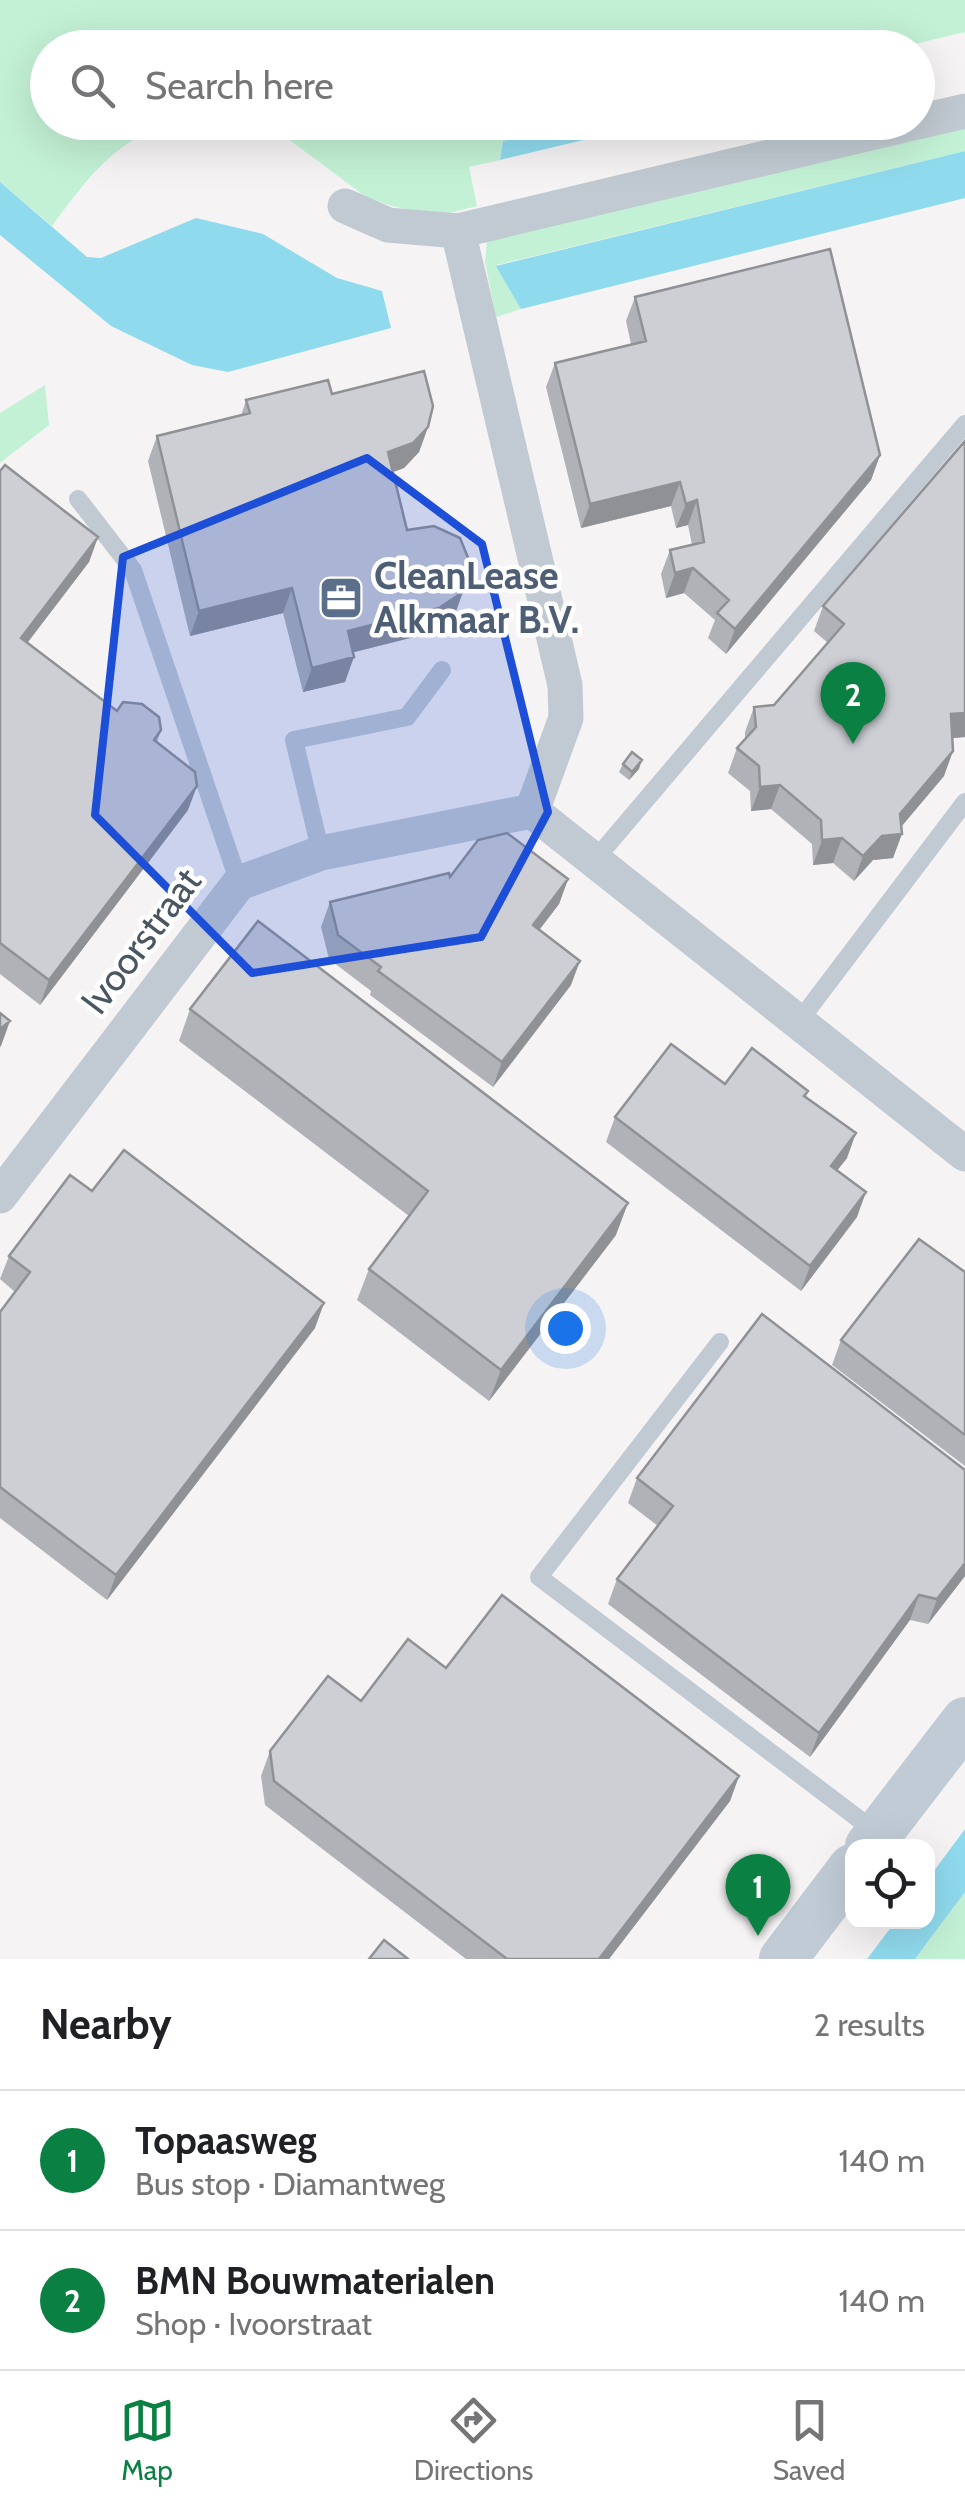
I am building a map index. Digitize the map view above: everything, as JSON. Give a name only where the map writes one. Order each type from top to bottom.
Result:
[{"type":"street","points":[[935,118],[965,111]]},
{"type":"street","points":[[346,206],[388,224],[458,231],[841,140]]},
{"type":"street","points":[[458,231],[565,686],[566,718],[532,811],[965,1154]]},
{"type":"street","name":"Ivoorstraat","points":[[0,1196],[240,883],[321,853],[532,811]]},
{"type":"street","points":[[875,1839],[965,1721]]},
{"type":"street","points":[[783,1959],[845,1878]]},
{"type":"lane","points":[[593,863],[965,424]]},
{"type":"lane","points":[[78,499],[133,570],[240,883]]},
{"type":"lane","points":[[321,853],[294,740],[407,717],[442,670]]},
{"type":"lane","points":[[797,1024],[965,802]]},
{"type":"lane","points":[[720,1342],[539,1577],[855,1839]]},
{"type":"highlighted area","points":[[367,458],[482,544],[548,812],[481,937],[252,973],[95,815],[123,557]]},
{"type":"green space","points":[[0,0],[965,0],[965,32],[935,39],[935,30],[30,30],[30,140],[134,140],[90,177],[52,226],[0,182]]},
{"type":"green space","points":[[965,125],[965,151],[497,265],[521,309],[496,317],[485,262],[487,241],[903,140],[935,140],[935,132]]},
{"type":"green space","points":[[290,140],[507,140],[503,141],[500,160],[469,167],[477,206],[437,216],[366,197]]},
{"type":"green space","points":[[45,385],[49,425],[0,463],[0,413]]},
{"type":"green space","points":[[965,1892],[965,1959],[915,1959]]},
{"type":"water","points":[[507,140],[584,140],[500,160],[503,141]]},
{"type":"water","points":[[965,151],[965,198],[521,309],[496,266]]},
{"type":"water","points":[[0,182],[87,257],[101,258],[196,218],[263,234],[337,278],[382,291],[391,328],[228,372],[192,365],[111,326],[0,235]]},
{"type":"water","points":[[965,1829],[965,1892],[915,1959],[867,1959],[890,1929],[935,1929],[935,1870]]},
{"type":"building","points":[[830,249],[880,455],[735,629],[717,613],[729,600],[693,568],[675,573],[670,550],[704,542],[697,500],[686,504],[680,482],[590,504],[555,363],[646,341],[635,297]]},
{"type":"building","points":[[424,371],[433,406],[428,427],[413,443],[388,452],[407,530],[434,526],[460,538],[471,565],[463,592],[439,608],[348,631],[354,657],[312,668],[292,588],[199,611],[157,436],[250,413],[246,400],[328,380],[332,394]]},
{"type":"building","points":[[965,441],[965,713],[951,714],[953,751],[900,814],[902,834],[882,836],[863,856],[842,838],[822,840],[821,820],[780,785],[760,787],[759,766],[737,748],[756,727],[754,707],[774,705],[844,624],[823,606]]},
{"type":"building","points":[[5,465],[98,537],[21,638],[117,711],[123,702],[142,704],[159,717],[161,730],[154,740],[195,772],[197,786],[49,980],[0,943],[0,471]]},
{"type":"building","points":[[632,752],[642,760],[632,772],[623,764]]},
{"type":"building","points":[[507,833],[568,879],[533,925],[580,961],[502,1062],[378,971],[381,967],[338,935],[330,902],[449,873],[450,877],[478,840]]},
{"type":"building","points":[[258,921],[628,1203],[501,1370],[369,1269],[428,1191],[190,1009]]},
{"type":"building","points":[[0,1013],[10,1021],[0,1029]]},
{"type":"building","points":[[671,1044],[725,1084],[752,1048],[808,1091],[804,1096],[856,1133],[831,1166],[866,1192],[810,1266],[615,1117]]},
{"type":"building","points":[[124,1150],[324,1303],[116,1575],[0,1487],[0,1312],[30,1272],[9,1256],[70,1175],[92,1191]]},
{"type":"building","points":[[919,1239],[965,1272],[965,1435],[841,1340]]},
{"type":"building","points":[[762,1314],[965,1470],[965,1563],[937,1599],[919,1595],[819,1733],[617,1579],[673,1506],[637,1478]]},
{"type":"building","points":[[502,1595],[739,1776],[599,1959],[507,1959],[274,1781],[270,1751],[328,1676],[361,1701],[408,1639],[446,1668]]},
{"type":"building","points":[[384,1940],[408,1959],[369,1959]]},
{"type":"place","name":"CleanLease Alkmaar B.V.","points":[[341,598]]},
{"type":"place","name":"BMN Bouwmaterialen","points":[[853,744]]},
{"type":"place","name":"Topaasweg","points":[[758,1936]]}]
